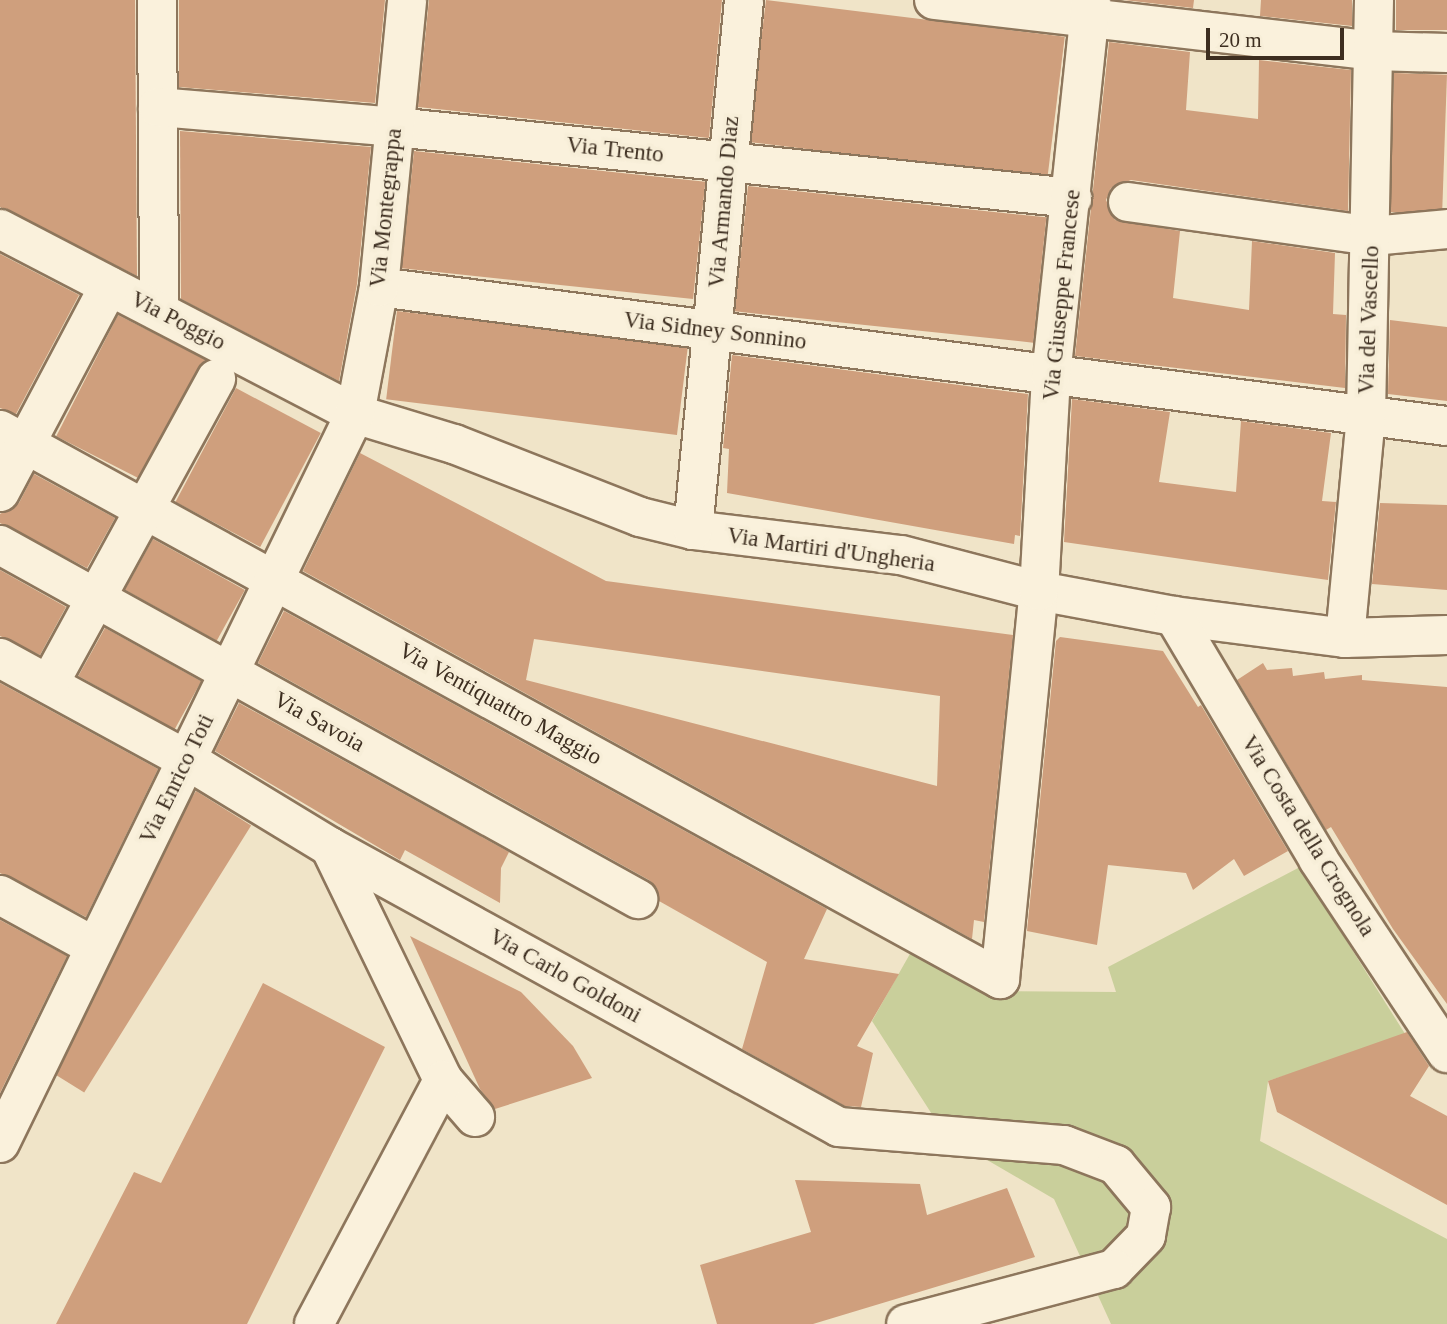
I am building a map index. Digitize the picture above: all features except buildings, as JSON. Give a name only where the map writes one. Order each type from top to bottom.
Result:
[{"type":"street","points":[[157,0],[159,311]]},
{"type":"street","name":"Via Montegrappa","points":[[355,415],[379,288],[407,0]]},
{"type":"street","name":"Via Armando Diaz","points":[[694,530],[726,162],[744,0]]},
{"type":"street","points":[[934,0],[1090,10],[1374,51],[1447,53]]},
{"type":"street","name":"Via del Vascello","points":[[1345,638],[1366,416],[1372,236],[1374,0]]},
{"type":"street","name":"Via Giuseppe Francese","points":[[1000,979],[1039,591],[1051,376],[1090,10]]},
{"type":"street","name":"Via Trento","points":[[158,107],[395,127],[1072,198]]},
{"type":"street","points":[[1128,202],[1372,236],[1447,229]]},
{"type":"street","name":"Via Poggio","points":[[0,229],[355,415]]},
{"type":"street","points":[[0,492],[13,437],[109,286]]},
{"type":"street","name":"Via Sidney Sonnino","points":[[379,288],[1447,426]]},
{"type":"street","points":[[49,684],[216,379]]},
{"type":"street","name":"Via Martiri d'Ungheria","points":[[355,415],[454,444],[640,517],[694,530],[901,555],[1039,591],[1174,616],[1345,638],[1447,635]]},
{"type":"street","name":"Via Enrico Toti","points":[[0,1143],[14,1077],[95,947],[355,415]]},
{"type":"street","name":"Via Ventiquattro Maggio","points":[[13,437],[1000,979]]},
{"type":"street","name":"Via Savoia","points":[[0,545],[638,900]]},
{"type":"street","name":"Via Costa della Crognola","points":[[1174,616],[1318,859],[1447,1053]]},
{"type":"street","name":"Via Carlo Goldoni","points":[[0,658],[187,760],[330,847],[839,1127],[1064,1145],[1116,1165],[1151,1207],[1146,1236],[1114,1269],[906,1324]]},
{"type":"street","points":[[330,847],[443,1080],[475,1117]]},
{"type":"street","points":[[0,895],[95,947]]},
{"type":"street","points":[[314,1324],[443,1080]]},
{"type":"green space","points":[[1300,867],[1407,1037],[1268,1081],[1260,1141],[1447,1239],[1447,1324],[1111,1324],[1054,1199],[946,1136],[872,1021],[911,952],[992,991],[1116,992],[1108,967]]}]
